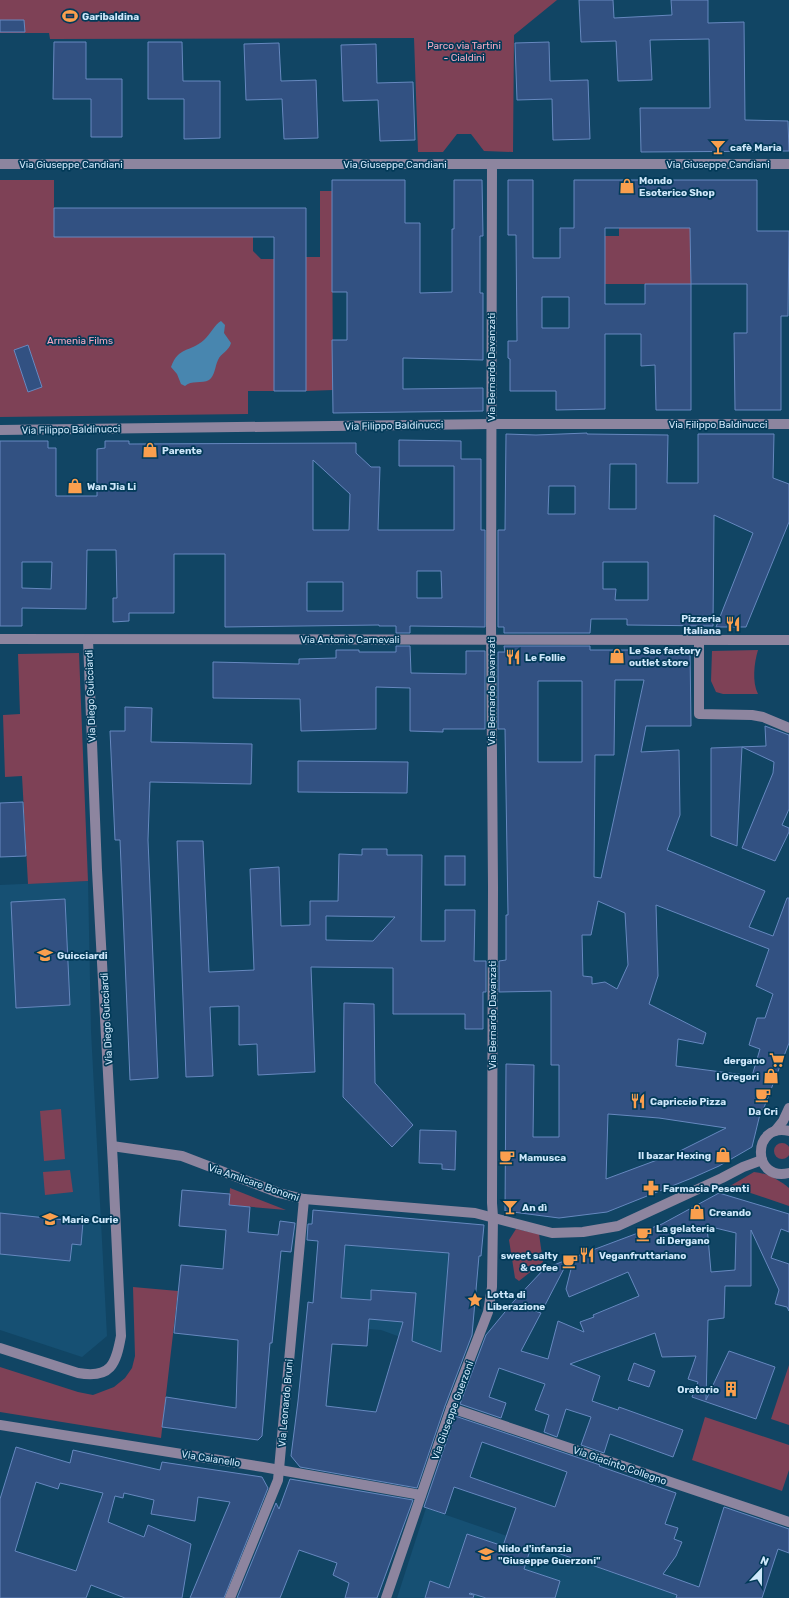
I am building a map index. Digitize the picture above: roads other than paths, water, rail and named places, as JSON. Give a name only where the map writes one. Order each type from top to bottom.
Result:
[{"type":"street","name":"Via Giuseppe Candiani","points":[[0,164],[789,164]]},
{"type":"street","name":"Via Bernardo Davanzati","points":[[492,164],[491,639],[493,1217]]},
{"type":"street","name":"Via Filippo Baldinucci","points":[[0,430],[491,424],[789,424]]},
{"type":"street","name":"Via Antonio Carnevali","points":[[0,639],[789,640]]},
{"type":"street","points":[[699,639],[699,714],[752,715],[762,717],[789,728]]},
{"type":"street","name":"Via Diego Guicciardi","points":[[0,1348],[78,1373],[89,1375],[99,1374],[106,1371],[114,1364],[118,1354],[121,1336],[97,870],[88,640]]},
{"type":"street","points":[[787,1176],[770,1170],[762,1160],[760,1148],[767,1136],[783,1121],[789,1108]]},
{"type":"street","points":[[774,1131],[789,1131]]},
{"type":"street","name":"Via Amilcare Bonomi","points":[[112,1146],[172,1153],[279,1193],[304,1200],[475,1214],[493,1217],[552,1233],[583,1232],[618,1226],[743,1167],[762,1160]]},
{"type":"street","name":"Via Leonardo Bruni","points":[[230,1598],[276,1487],[279,1469],[304,1200]]},
{"type":"street","name":"Via Giuseppe Guerzoni","points":[[386,1598],[452,1408],[488,1312],[492,1287],[493,1217]]},
{"type":"street","name":"Via Giacinto Collegno","points":[[452,1408],[789,1522]]},
{"type":"street","name":"Via Caianello","points":[[0,1426],[279,1469],[421,1495]]},
{"type":"place","name":"Garibaldina","points":[[70,16]]},
{"type":"place","name":"cafè Maria","points":[[718,147]]},
{"type":"place","name":"Mondo Esoterico Shop","points":[[627,186]]},
{"type":"place","name":"Parente","points":[[150,450]]},
{"type":"place","name":"Wan Jia Li","points":[[75,486]]},
{"type":"place","name":"Pizzeria Italiana","points":[[733,624]]},
{"type":"place","name":"Le Sac factory outlet store","points":[[617,656]]},
{"type":"place","name":"Le Follie","points":[[513,657]]},
{"type":"place","name":"Guicciardi","points":[[45,955]]},
{"type":"place","name":"dergano","points":[[777,1060]]},
{"type":"place","name":"I Gregori","points":[[771,1076]]},
{"type":"place","name":"Da Cri","points":[[763,1095]]},
{"type":"place","name":"Capriccio Pizza","points":[[638,1101]]},
{"type":"place","name":"Il bazar Hexing","points":[[723,1155]]},
{"type":"place","name":"Mamusca","points":[[507,1157]]},
{"type":"place","name":"Farmacia Pesenti","points":[[651,1188]]},
{"type":"place","name":"An dì","points":[[510,1207]]},
{"type":"place","name":"Creando","points":[[697,1212]]},
{"type":"place","name":"Marie Curie","points":[[50,1219]]},
{"type":"place","name":"La gelateria di Dergano","points":[[644,1234]]},
{"type":"place","name":"Veganfruttariano","points":[[587,1255]]},
{"type":"place","name":"sweet salty & cofee","points":[[570,1261]]},
{"type":"place","name":"Lotta di Liberazione","points":[[475,1300]]},
{"type":"place","name":"Oratorio","points":[[731,1389]]},
{"type":"place","name":"Nido d'infanzia \"Giuseppe Guerzoni\"","points":[[486,1554]]},
{"type":"park label","name":"Parco via Tartini - Cialdini","points":[[464,50]]},
{"type":"park label","name":"Armenia Films","points":[[80,340]]}]
